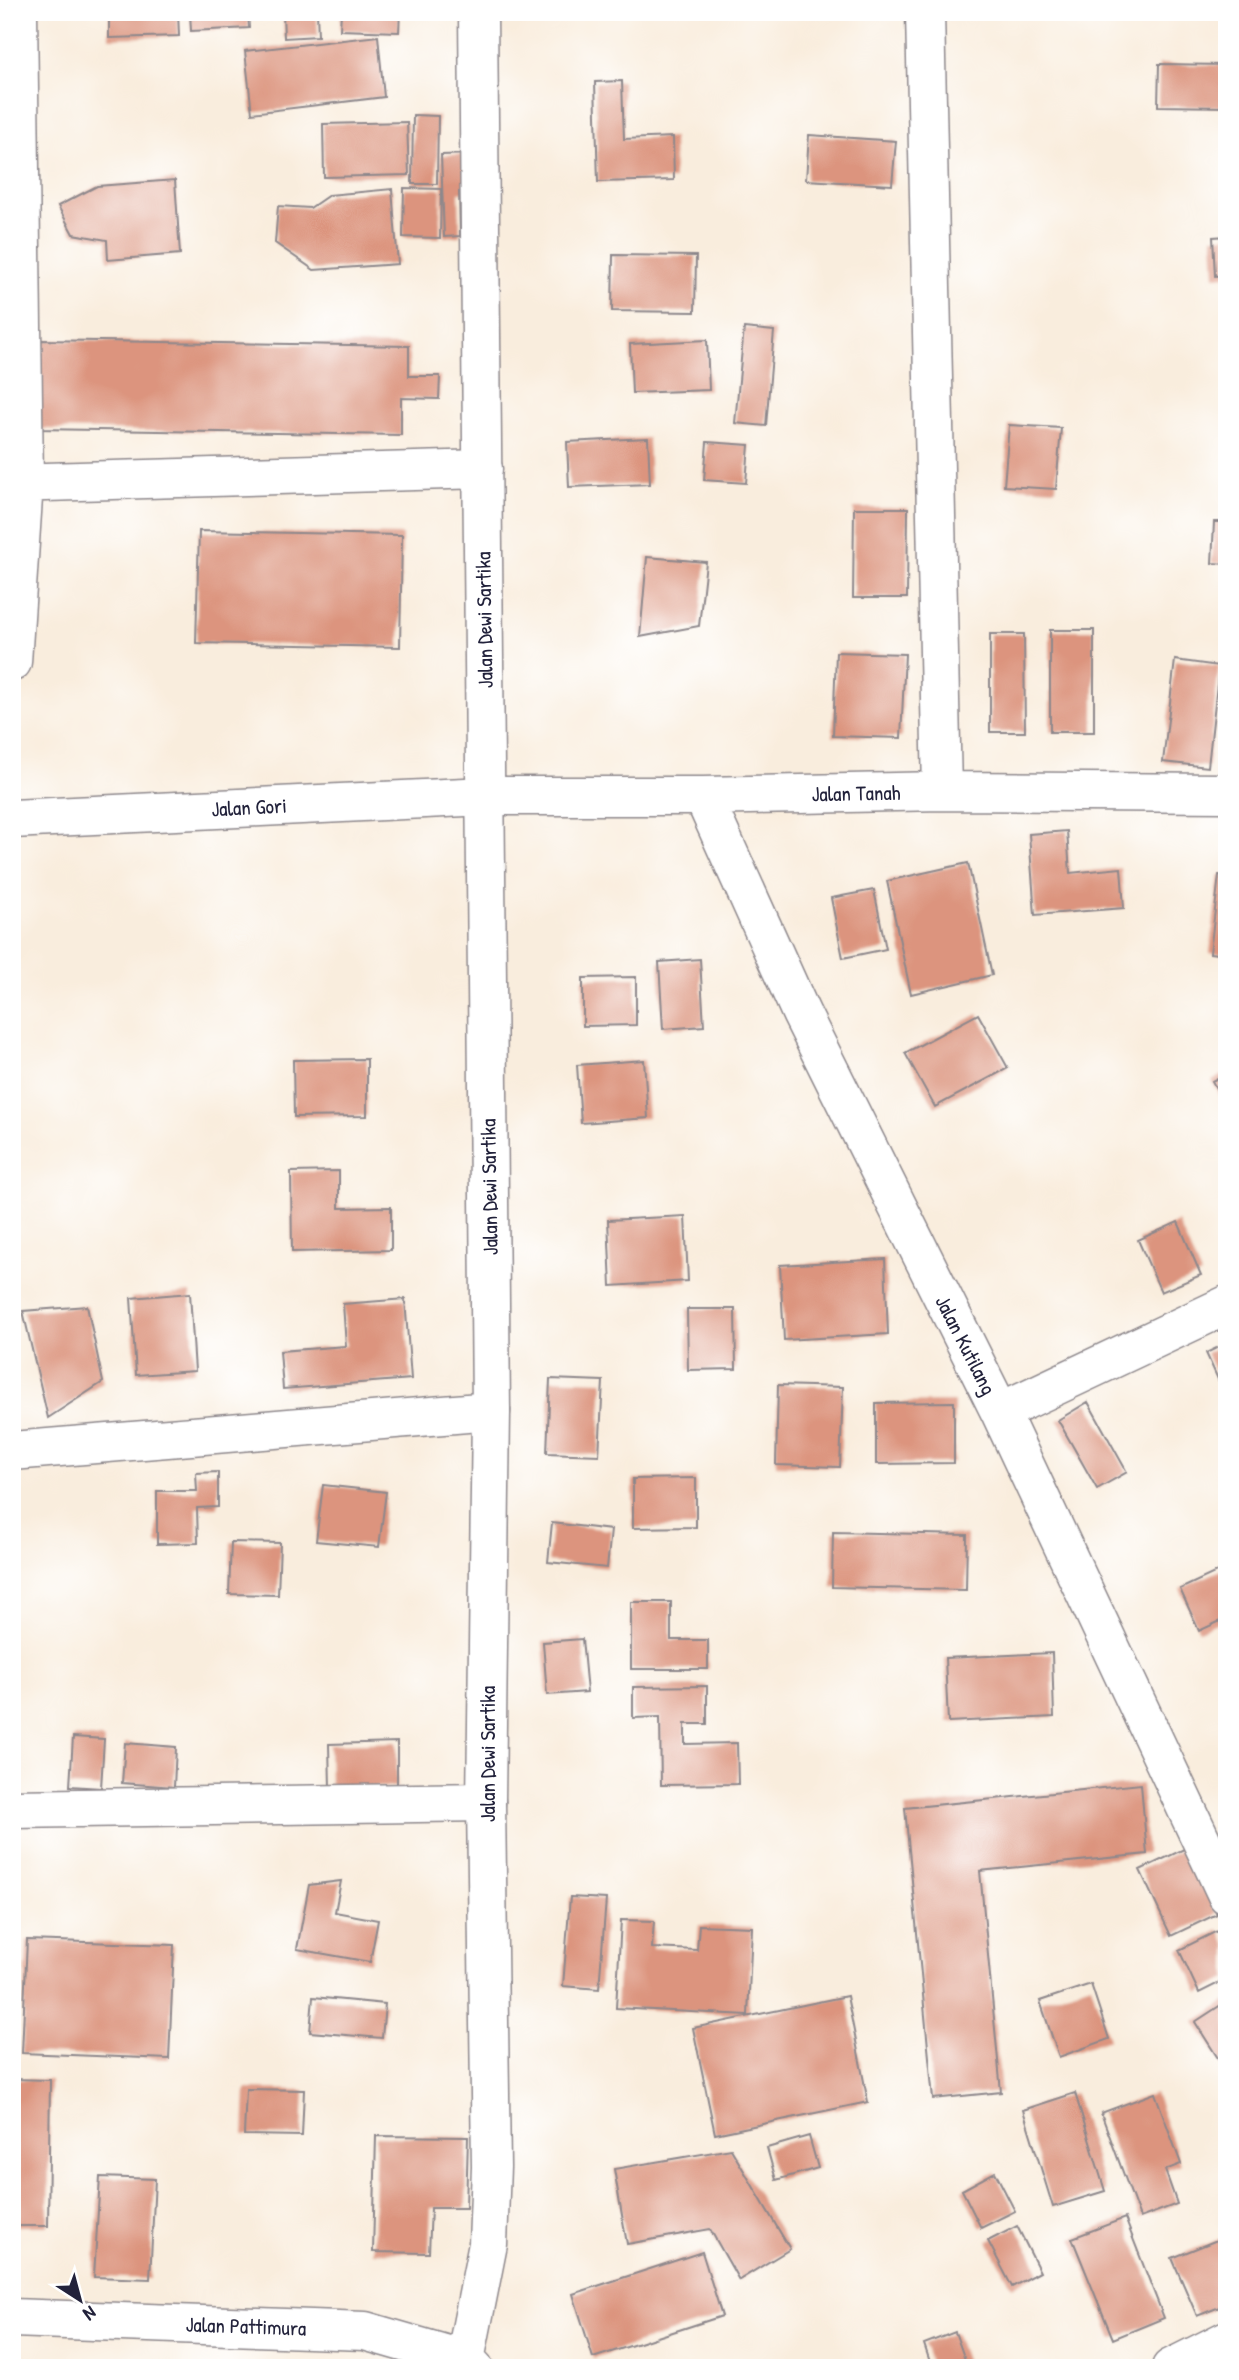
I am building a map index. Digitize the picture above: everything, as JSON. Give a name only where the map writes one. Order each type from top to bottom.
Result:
[{"type":"street","points":[[12,662],[18,483],[18,12]]},
{"type":"street","name":"Jalan Dewi Sartika","points":[[467,2365],[488,2244],[491,2168],[486,1802],[491,1411],[478,12]]},
{"type":"street","points":[[926,12],[942,791]]},
{"type":"street","points":[[18,483],[483,469]]},
{"type":"street","name":"Jalan Tanah","points":[[486,796],[703,796],[942,791],[1227,793]]},
{"type":"street","name":"Jalan Gori","points":[[12,819],[486,796]]},
{"type":"street","name":"Jalan Kutilang","points":[[703,796],[801,1013],[1000,1412],[1227,1895]]},
{"type":"street","points":[[1000,1412],[1227,1306]]},
{"type":"street","points":[[12,1451],[491,1411]]},
{"type":"street","points":[[12,1810],[486,1802]]},
{"type":"street","name":"Jalan Pattimura","points":[[12,2318],[365,2331],[467,2365]]},
{"type":"street","points":[[1171,2368],[1227,2340]]},
{"type":"building","points":[[109,12],[178,12],[179,36],[109,38]]},
{"type":"building","points":[[190,12],[248,12],[249,28],[191,31]]},
{"type":"building","points":[[283,12],[317,12],[318,36],[284,38]]},
{"type":"building","points":[[341,12],[400,12],[399,32],[340,30]]},
{"type":"building","points":[[378,36],[384,97],[252,113],[245,51]]},
{"type":"building","points":[[1159,64],[1227,65],[1227,107],[1158,106]]},
{"type":"building","points":[[622,81],[624,139],[673,137],[674,180],[598,182],[595,82]]},
{"type":"building","points":[[413,115],[438,116],[437,184],[412,184]]},
{"type":"building","points":[[407,122],[409,175],[324,177],[323,124]]},
{"type":"building","points":[[809,135],[896,141],[892,185],[806,180]]},
{"type":"building","points":[[476,154],[478,191],[459,192],[460,236],[444,237],[441,155]]},
{"type":"building","points":[[175,180],[180,254],[108,260],[107,240],[73,234],[58,206],[97,186]]},
{"type":"building","points":[[404,188],[441,189],[440,238],[403,237]]},
{"type":"building","points":[[392,189],[398,264],[314,270],[275,243],[278,206],[310,208],[329,195]]},
{"type":"building","points":[[1227,236],[1227,275],[1215,276],[1213,237]]},
{"type":"building","points":[[613,255],[696,256],[695,312],[612,311]]},
{"type":"building","points":[[744,328],[774,331],[766,426],[735,423]]},
{"type":"building","points":[[39,340],[409,346],[409,376],[440,376],[439,399],[401,398],[401,435],[37,429]]},
{"type":"building","points":[[707,340],[709,390],[632,393],[630,344]]},
{"type":"building","points":[[1009,425],[1061,428],[1056,489],[1004,486]]},
{"type":"building","points":[[648,438],[650,484],[569,487],[567,442]]},
{"type":"building","points":[[707,442],[749,445],[746,483],[704,480]]},
{"type":"building","points":[[854,508],[908,508],[907,598],[853,598]]},
{"type":"building","points":[[1214,522],[1227,522],[1227,564],[1212,563]]},
{"type":"building","points":[[199,531],[402,535],[400,647],[196,643]]},
{"type":"building","points":[[647,557],[706,562],[699,626],[640,637]]},
{"type":"building","points":[[1050,630],[1094,630],[1094,732],[1050,732]]},
{"type":"building","points":[[990,634],[1024,634],[1025,732],[990,732]]},
{"type":"building","points":[[836,652],[905,654],[901,738],[833,736]]},
{"type":"building","points":[[1175,660],[1219,666],[1208,767],[1163,762]]},
{"type":"building","points":[[1067,831],[1070,873],[1121,868],[1124,908],[1035,915],[1029,834]]},
{"type":"building","points":[[968,863],[992,975],[911,994],[887,881]]},
{"type":"building","points":[[1219,875],[1227,876],[1227,955],[1210,953]]},
{"type":"building","points":[[874,890],[886,949],[843,958],[831,898]]},
{"type":"building","points":[[700,959],[704,1026],[663,1029],[659,962]]},
{"type":"building","points":[[636,977],[636,1025],[583,1026],[583,978]]},
{"type":"building","points":[[978,1014],[1008,1068],[935,1107],[905,1053]]},
{"type":"building","points":[[367,1059],[367,1116],[294,1117],[293,1060]]},
{"type":"building","points":[[644,1060],[648,1118],[581,1123],[577,1065]]},
{"type":"building","points":[[1227,1073],[1227,1108],[1212,1081]]},
{"type":"building","points":[[339,1171],[339,1208],[391,1207],[391,1250],[292,1252],[291,1172]]},
{"type":"building","points":[[685,1216],[688,1281],[611,1286],[608,1220]]},
{"type":"building","points":[[1178,1222],[1201,1275],[1161,1292],[1138,1240]]},
{"type":"building","points":[[885,1259],[888,1334],[784,1340],[780,1265]]},
{"type":"building","points":[[190,1293],[195,1371],[136,1375],[131,1298]]},
{"type":"building","points":[[405,1299],[411,1379],[283,1389],[280,1351],[346,1346],[343,1304]]},
{"type":"building","points":[[87,1306],[103,1382],[48,1418],[23,1311]]},
{"type":"building","points":[[687,1309],[735,1309],[736,1369],[688,1370]]},
{"type":"building","points":[[1227,1343],[1227,1399],[1206,1353]]},
{"type":"building","points":[[550,1379],[603,1381],[599,1455],[547,1453]]},
{"type":"building","points":[[778,1385],[843,1387],[840,1467],[776,1465]]},
{"type":"building","points":[[954,1402],[954,1463],[876,1464],[876,1403]]},
{"type":"building","points":[[1088,1402],[1127,1472],[1097,1489],[1058,1420]]},
{"type":"building","points":[[218,1472],[218,1507],[197,1508],[198,1543],[157,1544],[157,1491],[197,1491],[196,1473]]},
{"type":"building","points":[[696,1478],[696,1527],[633,1528],[633,1479]]},
{"type":"building","points":[[323,1485],[386,1492],[379,1547],[316,1541]]},
{"type":"building","points":[[552,1523],[611,1530],[607,1568],[548,1562]]},
{"type":"building","points":[[833,1532],[967,1535],[966,1590],[832,1587]]},
{"type":"building","points":[[231,1542],[280,1543],[278,1595],[229,1594]]},
{"type":"building","points":[[1227,1567],[1227,1618],[1199,1631],[1180,1589]]},
{"type":"building","points":[[631,1602],[671,1602],[671,1640],[708,1640],[708,1669],[631,1669]]},
{"type":"building","points":[[582,1639],[587,1692],[547,1695],[543,1642]]},
{"type":"building","points":[[1052,1653],[1054,1717],[948,1722],[945,1658]]},
{"type":"building","points":[[707,1686],[707,1724],[685,1724],[685,1744],[737,1743],[738,1784],[661,1785],[660,1717],[633,1718],[633,1687]]},
{"type":"building","points":[[73,1737],[104,1739],[101,1788],[70,1786]]},
{"type":"building","points":[[397,1742],[397,1787],[330,1788],[329,1744]]},
{"type":"building","points":[[125,1743],[176,1747],[174,1787],[122,1783]]},
{"type":"building","points":[[1141,1784],[1147,1854],[980,1871],[1001,2092],[933,2099],[905,1808]]},
{"type":"building","points":[[1186,1848],[1217,1914],[1171,1936],[1140,1870]]},
{"type":"building","points":[[341,1881],[335,1912],[378,1920],[370,1962],[297,1949],[309,1885]]},
{"type":"building","points":[[570,1897],[606,1899],[599,1989],[563,1986]]},
{"type":"building","points":[[621,1920],[654,1921],[652,1948],[697,1950],[699,1925],[752,1927],[748,2015],[616,2008]]},
{"type":"building","points":[[1219,1930],[1227,1946],[1227,1979],[1199,1993],[1179,1950]]},
{"type":"building","points":[[27,1940],[174,1945],[169,2059],[22,2053]]},
{"type":"building","points":[[1091,1984],[1109,2039],[1059,2057],[1040,2001]]},
{"type":"building","points":[[847,1996],[868,2102],[715,2134],[693,2028]]},
{"type":"building","points":[[313,1997],[385,2004],[382,2038],[310,2032]]},
{"type":"building","points":[[1227,2001],[1227,2064],[1223,2066],[1195,2022]]},
{"type":"building","points":[[12,2079],[50,2080],[48,2226],[12,2226]]},
{"type":"building","points":[[246,2089],[304,2090],[302,2136],[244,2135]]},
{"type":"building","points":[[1075,2093],[1105,2191],[1053,2207],[1023,2110]]},
{"type":"building","points":[[1155,2093],[1181,2164],[1165,2170],[1177,2204],[1140,2218],[1101,2113]]},
{"type":"building","points":[[376,2136],[468,2137],[466,2208],[431,2208],[429,2253],[373,2252]]},
{"type":"building","points":[[809,2136],[818,2168],[776,2180],[767,2148]]},
{"type":"building","points":[[731,2149],[790,2249],[739,2280],[710,2229],[627,2244],[614,2169]]},
{"type":"building","points":[[995,2172],[1015,2211],[981,2228],[962,2190]]},
{"type":"building","points":[[100,2177],[155,2179],[150,2279],[94,2277]]},
{"type":"building","points":[[1125,2218],[1164,2318],[1113,2339],[1072,2238]]},
{"type":"building","points":[[1017,2226],[1040,2272],[1012,2287],[988,2241]]},
{"type":"building","points":[[1227,2236],[1227,2266],[1223,2268],[1227,2275],[1227,2304],[1197,2316],[1172,2258]]},
{"type":"building","points":[[702,2252],[722,2316],[593,2358],[573,2294]]},
{"type":"building","points":[[955,2332],[968,2368],[932,2368],[924,2344]]}]
